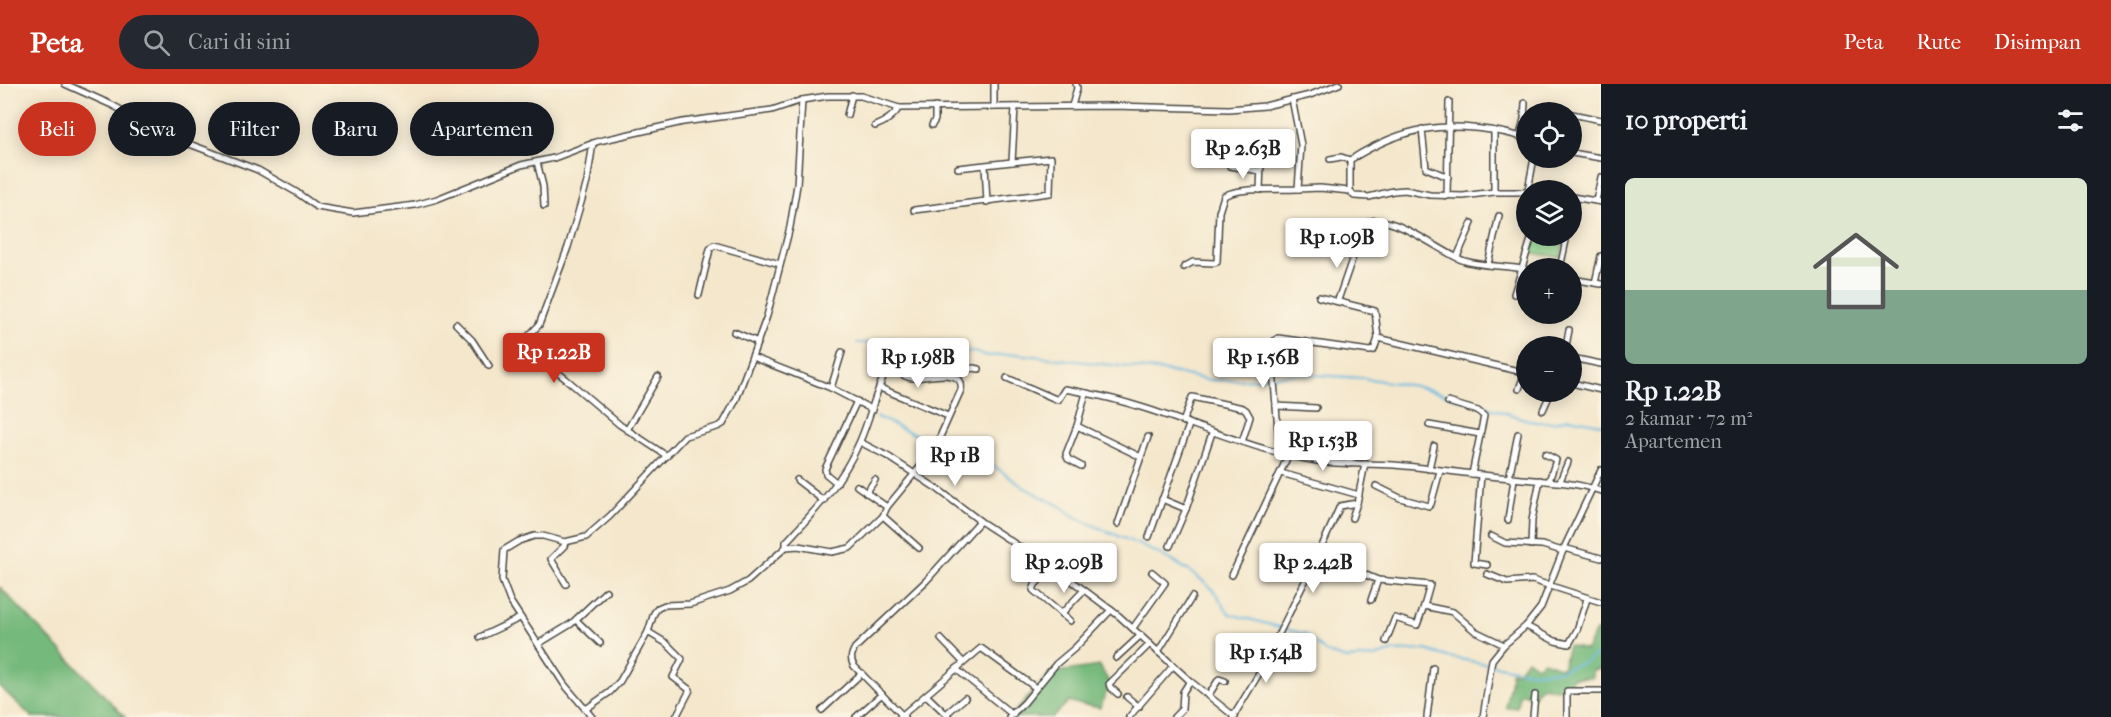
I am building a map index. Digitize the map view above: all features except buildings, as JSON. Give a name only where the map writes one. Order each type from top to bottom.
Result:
[{"type":"street","points":[[65,84],[112,105],[171,137],[258,170],[317,207],[335,208],[353,213],[415,205],[467,188],[521,165],[554,158],[593,143],[682,122],[772,110],[802,100],[828,96],[852,95],[899,108],[1072,106],[1229,109],[1265,106],[1310,95],[1339,84]]},
{"type":"street","points":[[994,84],[994,107]]},
{"type":"street","points":[[1072,106],[1076,84]]},
{"type":"street","points":[[847,115],[852,95]]},
{"type":"street","points":[[1292,99],[1300,145],[1298,189]]},
{"type":"street","points":[[592,717],[564,684],[510,601],[502,582],[504,549],[534,536],[566,542],[581,539],[597,529],[685,436],[722,425],[736,400],[767,316],[792,218],[797,185],[802,100]]},
{"type":"street","points":[[1447,195],[1449,102]]},
{"type":"street","points":[[1012,162],[1015,106]]},
{"type":"street","points":[[932,124],[935,120],[935,107]]},
{"type":"street","points":[[875,126],[885,123],[894,116],[899,108]]},
{"type":"street","points":[[1582,116],[1601,120]]},
{"type":"street","points":[[1422,129],[1425,168],[1448,177]]},
{"type":"street","points":[[1330,159],[1341,157],[1350,160],[1391,140],[1422,129],[1494,131],[1516,135]]},
{"type":"street","points":[[1494,131],[1494,192]]},
{"type":"street","points":[[593,143],[587,182],[568,247],[539,325],[521,344],[627,430],[667,456]]},
{"type":"street","points":[[1582,155],[1601,158]]},
{"type":"street","points":[[914,210],[1050,194],[1051,158],[958,168]]},
{"type":"street","points":[[1350,160],[1350,191],[1354,196],[1359,197],[1405,190],[1430,195],[1463,196],[1516,191]]},
{"type":"street","points":[[537,162],[543,186],[544,206]]},
{"type":"street","points":[[1260,190],[1261,163]]},
{"type":"street","points":[[985,166],[987,202]]},
{"type":"street","points":[[1230,166],[1260,171]]},
{"type":"street","points":[[1582,199],[1599,201],[1601,177]]},
{"type":"street","points":[[1184,267],[1193,262],[1217,262],[1219,212],[1224,196],[1228,194],[1260,190],[1320,188],[1350,191]]},
{"type":"street","points":[[1488,264],[1499,216]]},
{"type":"street","points":[[1338,300],[1366,222],[1379,220],[1409,231],[1457,257],[1474,263],[1516,268]]},
{"type":"street","points":[[1457,257],[1472,223]]},
{"type":"street","points":[[699,295],[710,249],[714,245],[780,264]]},
{"type":"street","points":[[1582,281],[1598,283],[1601,256]]},
{"type":"street","points":[[1514,294],[1516,289]]},
{"type":"street","points":[[1280,454],[1272,358],[1275,340],[1278,338],[1372,351],[1378,338],[1375,310],[1319,297]]},
{"type":"street","points":[[456,324],[472,340],[489,366]]},
{"type":"street","points":[[1568,336],[1569,330]]},
{"type":"street","points":[[734,332],[758,342]]},
{"type":"street","points":[[1378,338],[1516,370]]},
{"type":"street","points":[[831,388],[842,352]]},
{"type":"street","points":[[752,357],[831,388],[873,410]]},
{"type":"street","points":[[1582,360],[1601,364]]},
{"type":"street","points":[[786,548],[786,542],[824,501],[837,483],[860,442],[885,373],[889,369],[913,378],[949,375],[979,369]]},
{"type":"street","points":[[586,709],[606,696],[617,685],[648,632],[654,612],[658,608],[664,605],[686,605],[730,591],[748,581],[786,548],[798,546],[823,552],[841,552],[850,548],[883,516],[887,507],[916,474],[934,448],[962,386],[958,379],[949,375]]},
{"type":"street","points":[[627,430],[658,377]]},
{"type":"street","points":[[1007,378],[1058,400],[1065,389],[1123,401],[1212,433],[1288,456],[1320,462],[1389,464],[1440,471],[1560,481],[1601,491]]},
{"type":"street","points":[[1582,385],[1601,390]]},
{"type":"street","points":[[880,388],[948,416]]},
{"type":"street","points":[[1081,465],[1066,457],[1086,393]]},
{"type":"street","points":[[1183,422],[1192,397],[1243,408],[1250,417],[1242,442]]},
{"type":"street","points":[[837,483],[826,474],[825,469],[857,401]]},
{"type":"street","points":[[1448,402],[1481,412],[1484,418],[1472,474]]},
{"type":"street","points":[[1543,410],[1547,402]]},
{"type":"street","points":[[1276,406],[1316,408]]},
{"type":"street","points":[[1149,537],[1189,425]]},
{"type":"street","points":[[1429,425],[1480,434]]},
{"type":"street","points":[[1077,426],[1141,457]]},
{"type":"street","points":[[1349,426],[1349,464]]},
{"type":"street","points":[[1170,546],[1186,509],[1212,433]]},
{"type":"street","points":[[1508,520],[1518,434]]},
{"type":"street","points":[[1118,524],[1148,437]]},
{"type":"street","points":[[860,442],[916,474],[980,521],[1052,566],[1133,628],[1190,681],[1234,717],[1285,621],[1340,506],[1357,503]]},
{"type":"street","points":[[1429,469],[1434,447]]},
{"type":"street","points":[[1545,454],[1556,460],[1549,481]]},
{"type":"street","points":[[1232,575],[1288,456]]},
{"type":"street","points":[[1560,481],[1568,462]]},
{"type":"street","points":[[1352,518],[1365,464]]},
{"type":"street","points":[[1483,717],[1492,660],[1504,645],[1526,626],[1541,607],[1563,550],[1601,470]]},
{"type":"street","points":[[1376,486],[1400,498],[1429,506],[1440,471]]},
{"type":"street","points":[[1281,472],[1359,495]]},
{"type":"street","points":[[1481,475],[1474,562],[1487,565]]},
{"type":"street","points":[[797,480],[824,501]]},
{"type":"street","points":[[866,493],[874,480]]},
{"type":"street","points":[[1531,545],[1532,520],[1540,480]]},
{"type":"street","points":[[857,486],[887,507]]},
{"type":"street","points":[[1162,499],[1186,509]]},
{"type":"street","points":[[883,516],[919,548]]},
{"type":"street","points":[[980,521],[938,569],[855,648],[851,657],[852,662],[902,716],[979,648],[984,648],[1036,688]]},
{"type":"street","points":[[1491,536],[1505,543],[1542,545],[1601,558]]},
{"type":"street","points":[[566,542],[551,559],[566,584]]},
{"type":"street","points":[[1318,555],[1378,580],[1430,585],[1419,625],[1395,618],[1386,641]]},
{"type":"street","points":[[1052,566],[1033,588],[1070,621]]},
{"type":"street","points":[[1133,628],[1165,582],[1152,572]]},
{"type":"street","points":[[1487,574],[1508,582],[1532,580],[1601,602]]},
{"type":"street","points":[[1371,600],[1378,580]]},
{"type":"street","points":[[1061,614],[1084,590]]},
{"type":"street","points":[[538,644],[576,620],[606,591]]},
{"type":"street","points":[[1158,652],[1192,597]]},
{"type":"street","points":[[1526,626],[1555,641],[1569,644],[1577,630],[1587,599]]},
{"type":"street","points":[[1424,606],[1453,612],[1475,631],[1504,645]]},
{"type":"street","points":[[956,669],[1011,716],[1056,664],[1075,648],[1111,610]]},
{"type":"street","points":[[480,636],[520,618]]},
{"type":"street","points":[[576,620],[600,643]]},
{"type":"street","points":[[648,632],[666,643],[682,658],[674,677],[690,690],[676,717]]},
{"type":"street","points":[[1116,658],[1141,635]]},
{"type":"street","points":[[941,639],[963,662]]},
{"type":"street","points":[[1118,694],[1109,684],[1150,644]]},
{"type":"street","points":[[1129,717],[1173,666]]},
{"type":"street","points":[[1427,717],[1433,668]]},
{"type":"street","points":[[822,710],[862,673]]},
{"type":"street","points":[[1208,696],[1219,680],[1226,681]]},
{"type":"street","points":[[1174,717],[1182,709],[1183,692],[1190,681]]},
{"type":"street","points":[[1567,717],[1567,690],[1601,691]]},
{"type":"street","points":[[855,717],[882,694]]},
{"type":"street","points":[[926,695],[948,716],[965,698]]},
{"type":"street","points":[[1533,717],[1535,695]]},
{"type":"street","points":[[1127,697],[1139,707]]},
{"type":"green space","points":[[1533,246],[1563,246],[1561,257],[1532,253]]},
{"type":"green space","points":[[0,587],[125,717],[32,717],[0,687]]},
{"type":"green space","points":[[1596,631],[1601,631],[1601,669],[1592,670],[1592,678],[1572,678],[1569,687],[1553,689],[1544,686],[1539,688],[1532,698],[1525,693],[1519,695],[1517,707],[1506,708],[1511,671],[1518,672],[1527,659],[1537,666],[1543,661],[1562,668],[1568,646],[1586,650]]},
{"type":"green space","points":[[1100,666],[1110,684],[1100,708],[1068,702],[1053,717],[1010,717],[1050,673]]},
{"type":"waterway","points":[[857,343],[892,343],[899,345],[903,350],[915,352],[961,354],[973,352],[988,356],[1017,354],[1171,372],[1208,380],[1243,380],[1297,374],[1363,378],[1415,386],[1535,422],[1554,422],[1569,418],[1601,424]]},
{"type":"waterway","points":[[877,417],[955,453],[993,465],[1023,487],[1062,507],[1072,515],[1162,555],[1211,588],[1230,614],[1305,634],[1325,652],[1346,659],[1374,657],[1394,651],[1426,650],[1448,657],[1530,672],[1558,671],[1583,663],[1601,652]]}]
